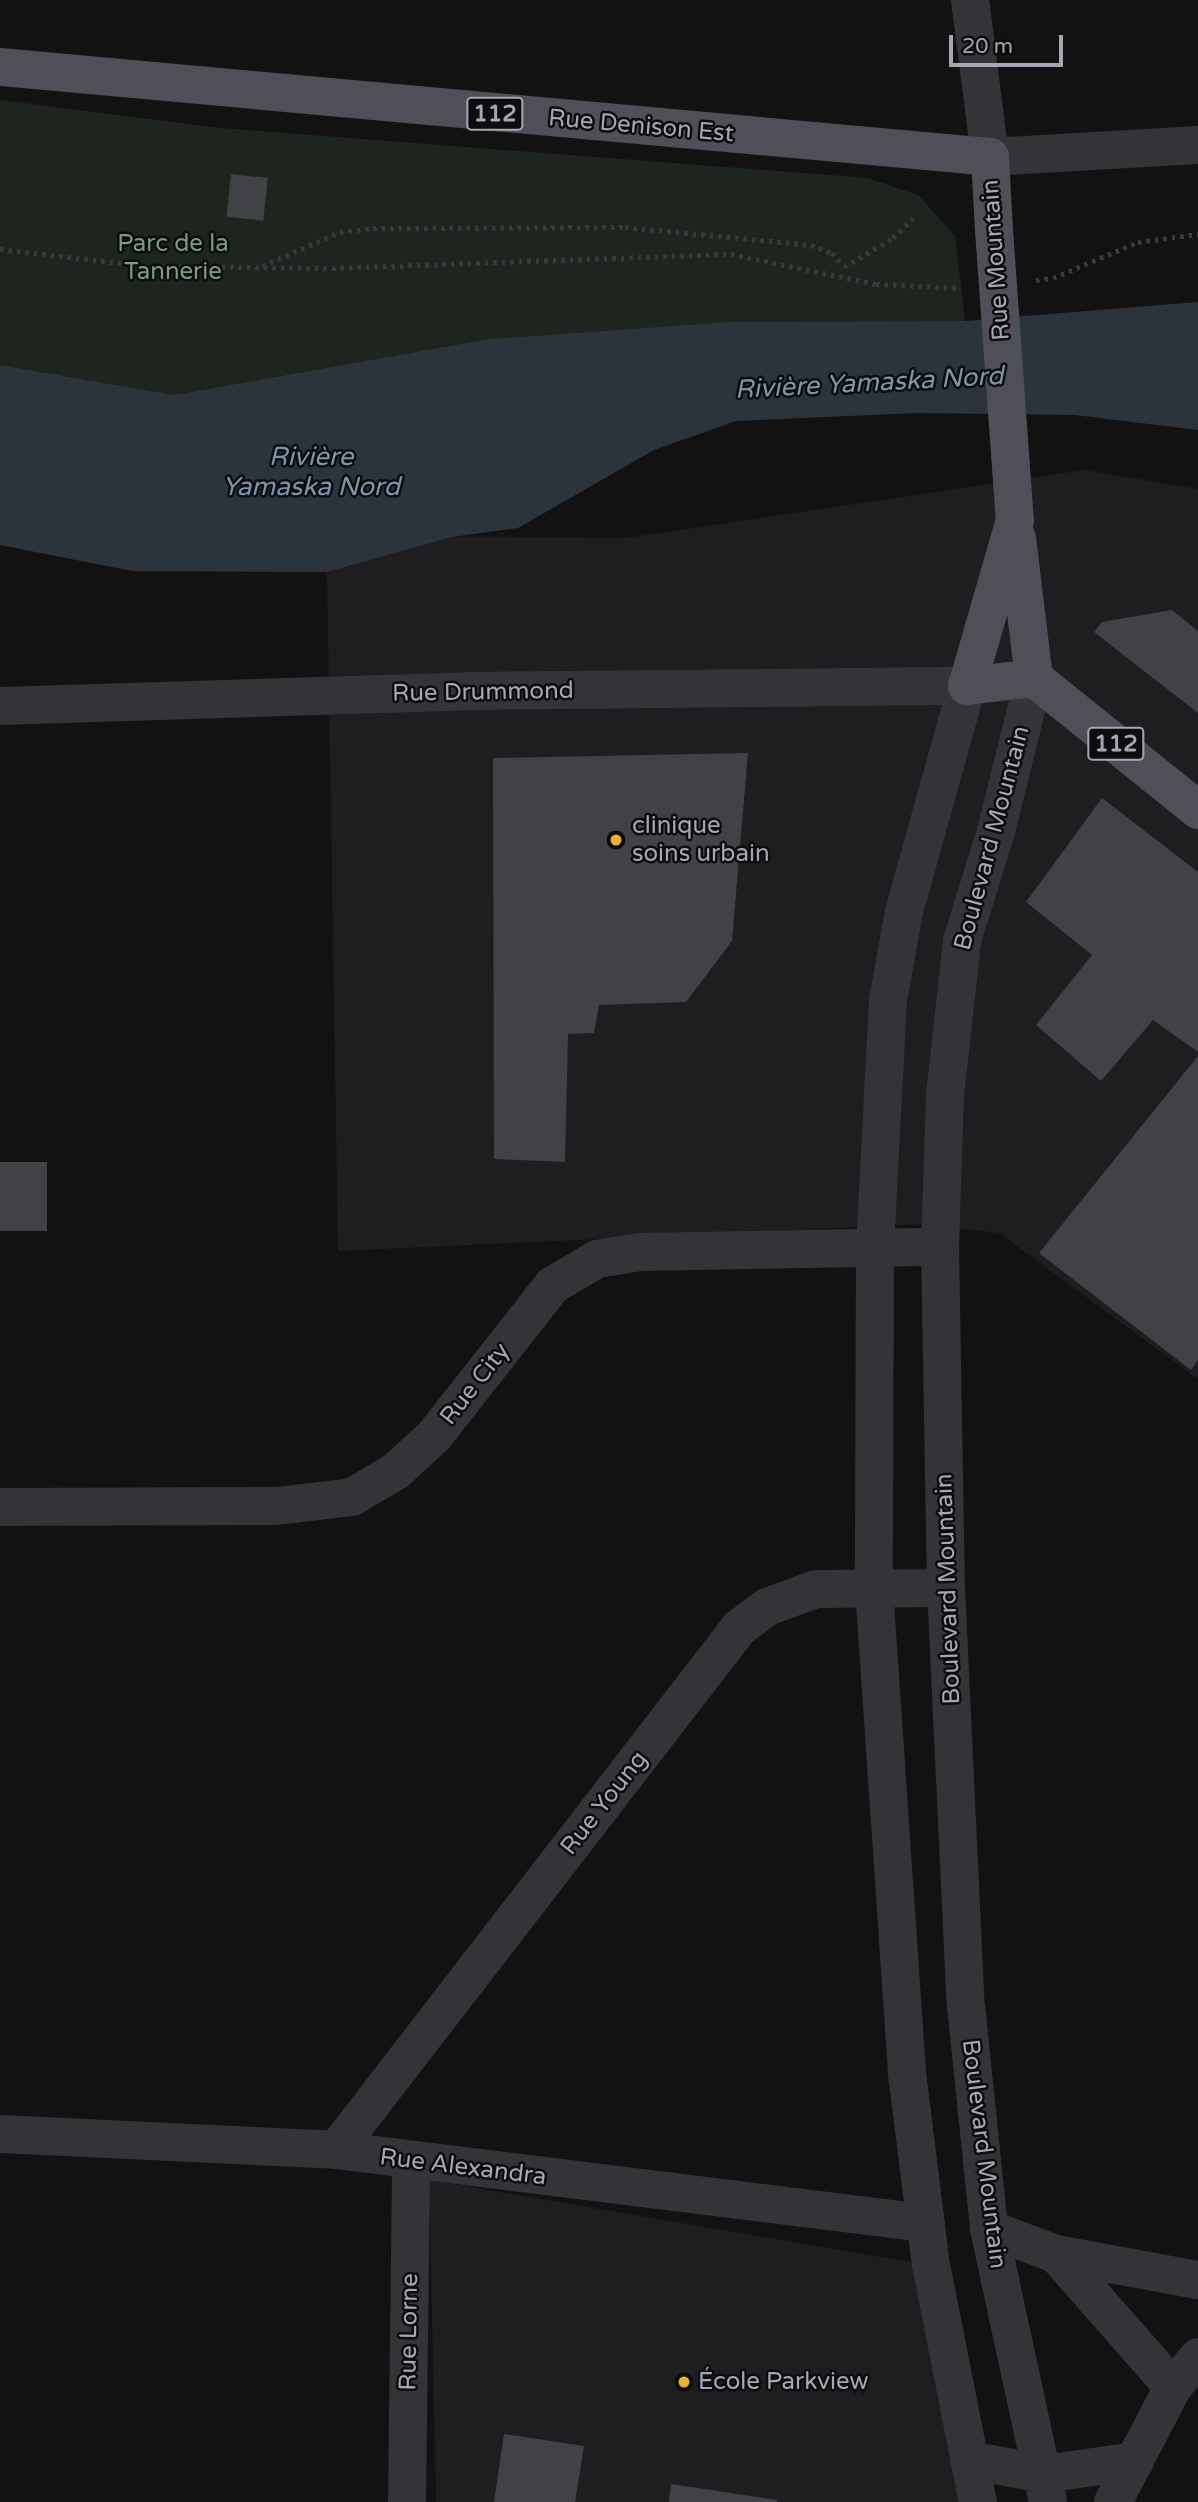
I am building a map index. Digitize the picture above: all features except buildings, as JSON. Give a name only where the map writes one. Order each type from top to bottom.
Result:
[{"type":"main road","name":"Rue Denison Est","points":[[0,67],[990,157]]},
{"type":"main road","name":"Rue Mountain","points":[[990,157],[1015,520],[1034,678]]},
{"type":"main road","name":"Rue Mountain","points":[[967,686],[1015,520]]},
{"type":"main road","points":[[967,686],[1034,678]]},
{"type":"main road","name":"112","points":[[1034,678],[1198,810]]},
{"type":"street","name":"Rue Mountain","points":[[971,0],[990,157]]},
{"type":"street","points":[[990,157],[1198,145]]},
{"type":"street","name":"Boulevard Mountain","points":[[1034,678],[996,831],[962,941],[945,1096],[940,1247],[946,1588],[965,1996],[989,2229],[1046,2488]]},
{"type":"street","points":[[967,686],[904,912],[888,1000],[875,1248],[874,1588],[908,2081],[925,2222],[978,2502]]},
{"type":"street","name":"Rue Drummond","points":[[0,706],[471,691],[967,686]]},
{"type":"street","name":"Rue City","points":[[0,1507],[277,1506],[352,1497],[396,1471],[434,1436],[553,1285],[597,1259],[640,1252],[940,1247]]},
{"type":"street","name":"Rue Young","points":[[336,2150],[739,1628],[766,1607],[816,1589],[946,1588]]},
{"type":"street","name":"Rue Alexandra","points":[[0,2134],[336,2150],[411,2162],[925,2222]]},
{"type":"street","name":"Rue Lorne","points":[[407,2502],[411,2162]]},
{"type":"street","points":[[989,2229],[1056,2254],[1198,2280]]},
{"type":"street","points":[[1056,2254],[1173,2388]]},
{"type":"street","points":[[1113,2502],[1173,2388],[1198,2357]]},
{"type":"street","points":[[969,2460],[1046,2488],[1135,2462]]},
{"type":"path","points":[[258,267],[340,232],[373,228],[611,227],[824,247],[844,267],[893,239],[913,218]]},
{"type":"path","points":[[1028,281],[1053,278],[1138,242],[1198,234]]},
{"type":"path","points":[[0,249],[145,266],[258,267],[731,254],[876,285],[965,287]]},
{"type":"shaded area","points":[[1084,470],[1198,489],[1198,1379],[999,1233],[924,1224],[338,1251],[327,572],[452,537],[626,538]]},
{"type":"shaded area","name":"École Parkview","points":[[429,2180],[911,2262],[960,2502],[436,2502]]},
{"type":"green space","name":"Parc de la Tannerie","points":[[0,100],[220,128],[868,178],[918,195],[955,236],[965,321],[727,322],[489,339],[174,395],[0,365]]},
{"type":"water","name":"Rivière Yamaska Nord","points":[[1198,302],[1198,430],[1075,415],[917,413],[736,421],[654,450],[518,528],[452,537],[327,572],[132,571],[0,545],[0,365],[174,395],[489,339],[727,322],[965,321]]},
{"type":"place","name":"clinique soins urbain","points":[[616,840]]},
{"type":"place","name":"École Parkview","points":[[684,2382]]}]
